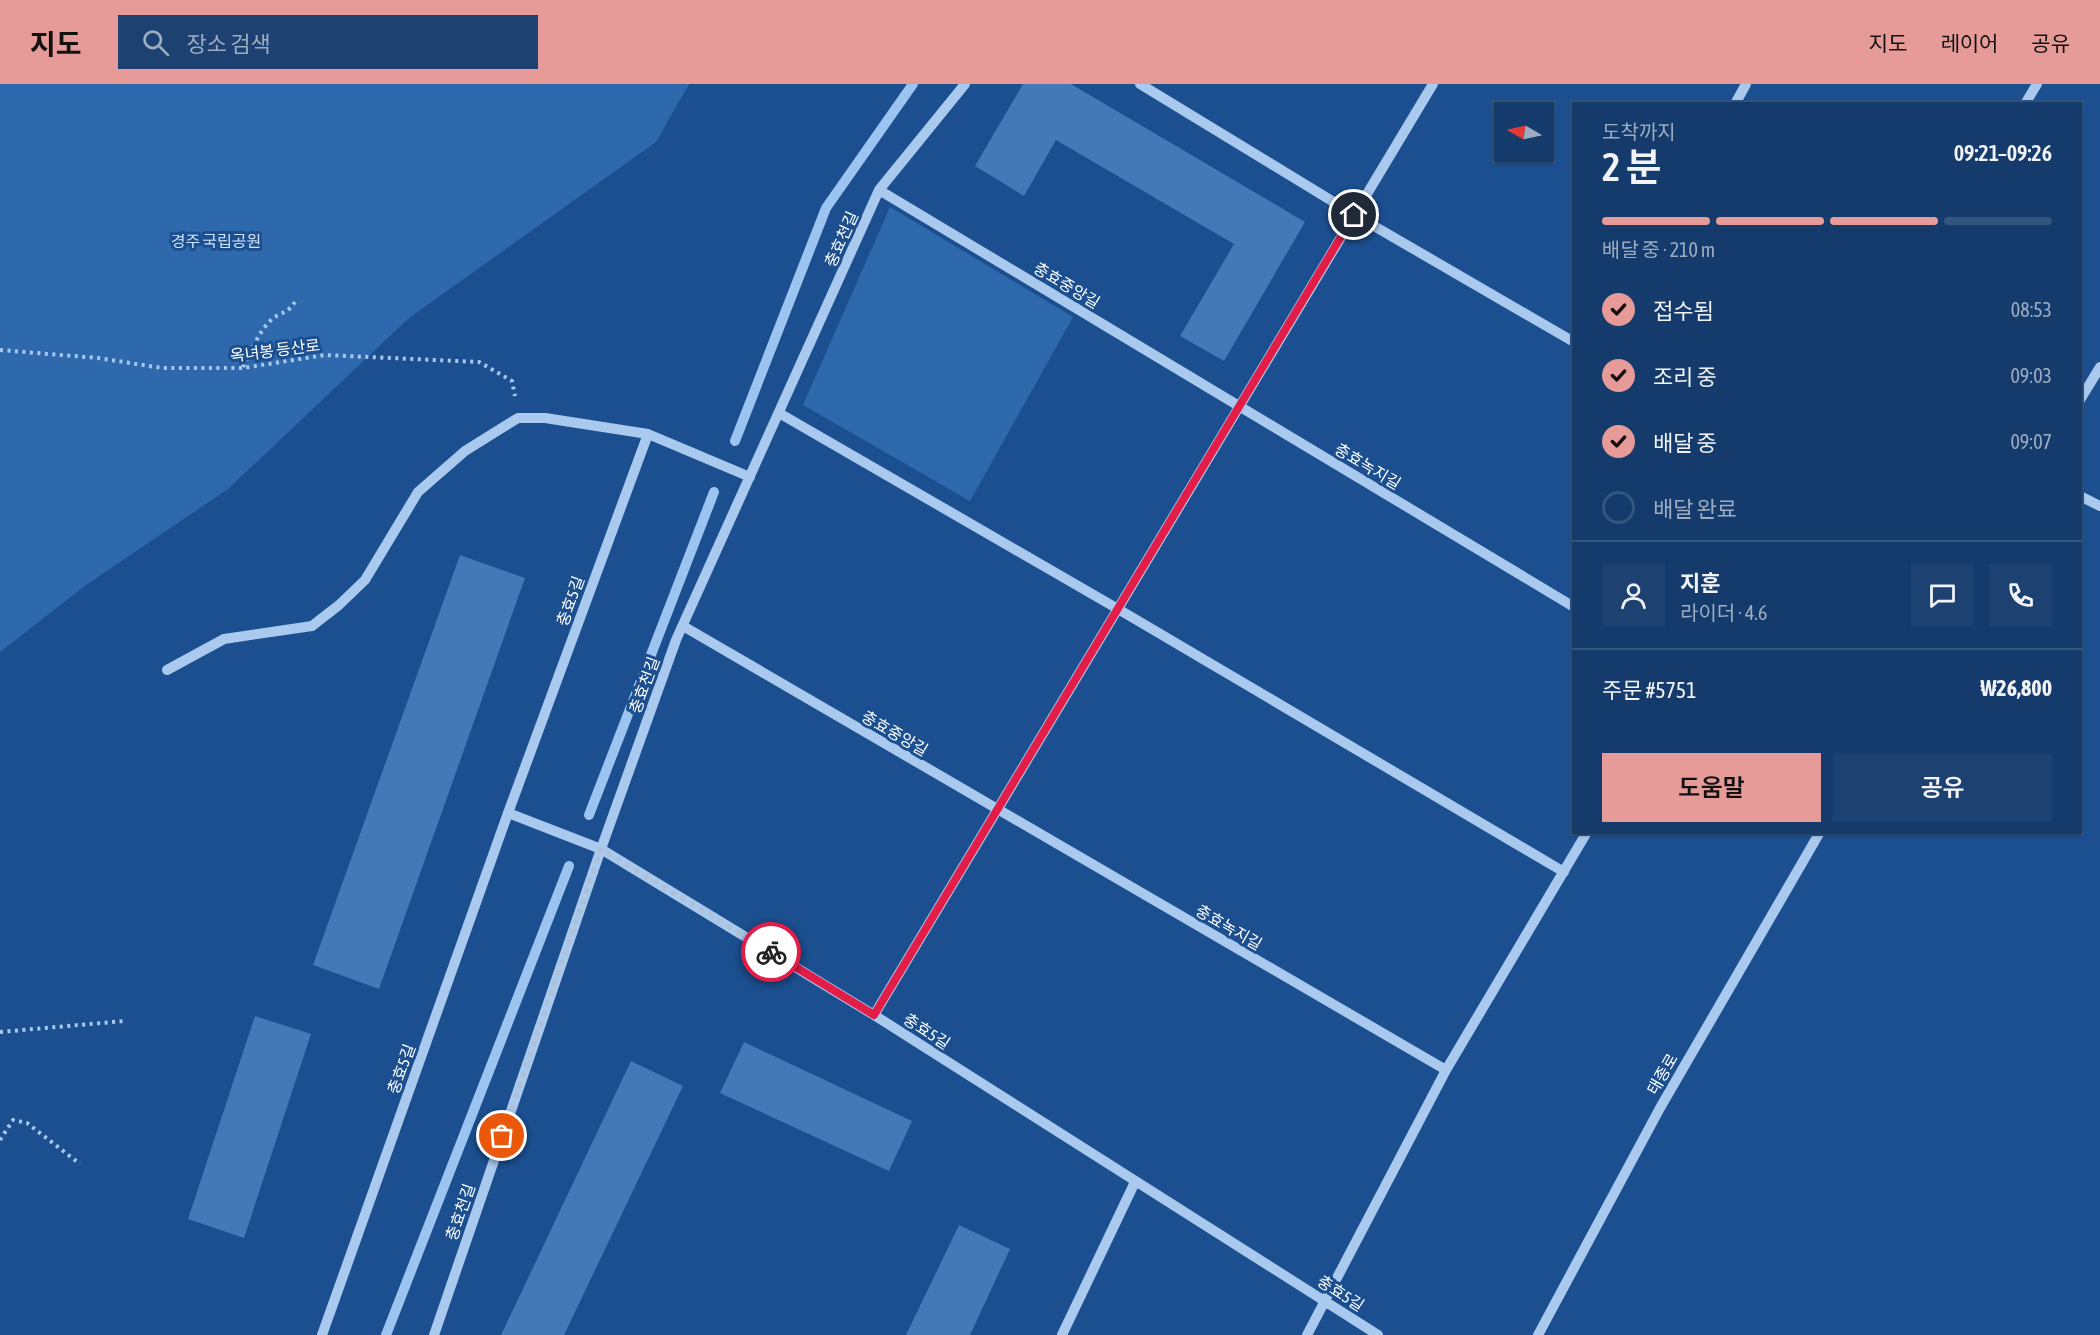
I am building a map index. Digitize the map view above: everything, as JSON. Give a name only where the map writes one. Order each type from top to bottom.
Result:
[{"type":"street","name":"충효천길","points":[[434,1335],[601,849],[676,640],[879,190],[966,84]]},
{"type":"street","points":[[1140,84],[1354,215],[1572,341]]},
{"type":"street","points":[[874,1015],[1433,84]]},
{"type":"street","points":[[1736,102],[1746,84]]},
{"type":"street","points":[[2026,102],[2037,84]]},
{"type":"street","name":"충효중앙길","points":[[879,190],[1240,406]]},
{"type":"street","points":[[2082,397],[2100,367]]},
{"type":"street","name":"충효녹지길","points":[[1240,406],[1572,606]]},
{"type":"street","points":[[779,413],[1118,609],[1564,872]]},
{"type":"street","points":[[167,669],[224,639],[312,626],[339,605],[365,580],[418,492],[465,451],[518,418],[555,419],[648,434],[750,477]]},
{"type":"street","name":"충효5길","points":[[322,1335],[508,813],[648,434]]},
{"type":"street","points":[[2082,497],[2100,506]]},
{"type":"street","name":"충효중앙길","points":[[683,626],[998,811]]},
{"type":"street","name":"충효녹지길","points":[[998,811],[1446,1070]]},
{"type":"street","name":"충효5길","points":[[508,813],[601,849],[874,1015],[1378,1335]]},
{"type":"street","points":[[1307,1335],[1446,1070],[1586,834]]},
{"type":"street","name":"태종로","points":[[1538,1335],[1660,1108],[1819,834]]},
{"type":"street","points":[[1062,1335],[1135,1182]]},
{"type":"path","points":[[243,368],[254,344],[271,319],[291,309],[296,300]]},
{"type":"path","name":"옥녀봉 등산로","points":[[0,350],[98,358],[162,368],[243,368],[325,355],[479,362],[512,381],[518,418]]},
{"type":"path","points":[[0,1032],[124,1022]]},
{"type":"path","points":[[0,1140],[13,1120],[27,1123],[80,1164]]},
{"type":"green space","name":"경주 국립공원","points":[[0,84],[689,84],[656,142],[409,318],[228,489],[86,585],[0,652]]},
{"type":"green space","points":[[890,207],[1073,317],[970,501],[803,405]]},
{"type":"building","points":[[1023,84],[1071,84],[1305,222],[1224,361],[1180,336],[1234,244],[1056,140],[1024,196],[975,166]]},
{"type":"building","points":[[460,555],[525,578],[379,989],[313,965]]},
{"type":"building","points":[[255,1016],[311,1034],[244,1238],[188,1219]]},
{"type":"building","points":[[744,1042],[912,1121],[889,1171],[720,1093]]},
{"type":"building","points":[[631,1061],[683,1086],[564,1335],[501,1335]]},
{"type":"building","points":[[959,1225],[1010,1249],[970,1335],[906,1335]]},
{"type":"waterway","points":[[735,441],[826,208],[913,84]]},
{"type":"waterway","points":[[589,815],[714,492]]},
{"type":"waterway","points":[[386,1335],[569,866]]},
{"type":"way so far","points":[[502,1136],[601,849],[771,952]]},
{"type":"route","points":[[771,952],[874,1015],[1354,215]]}]
